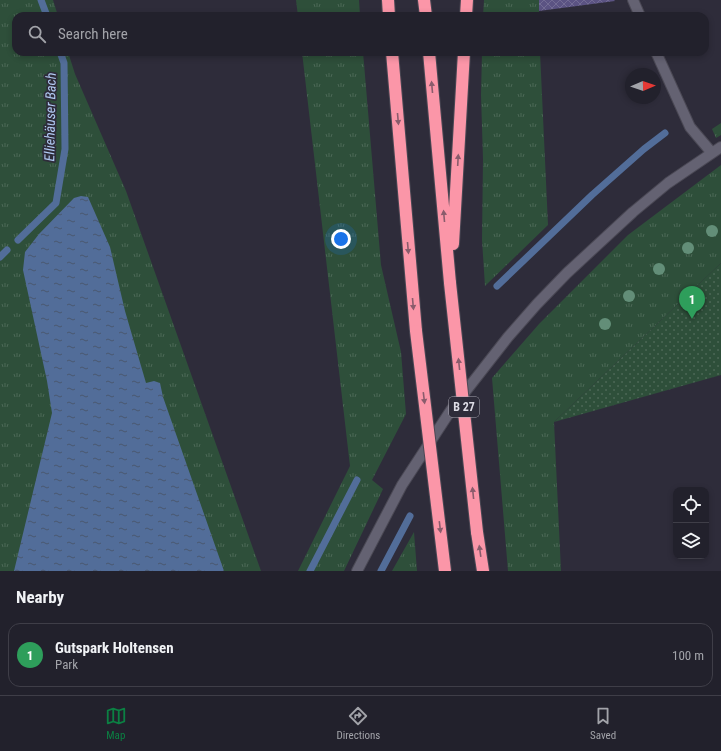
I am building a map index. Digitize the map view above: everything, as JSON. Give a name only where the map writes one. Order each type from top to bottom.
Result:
[{"type":"highway","points":[[388,0],[389,12]]},
{"type":"highway","points":[[424,0],[426,12]]},
{"type":"highway","points":[[466,12],[467,0]]},
{"type":"highway","points":[[392,56],[416,332],[445,571]]},
{"type":"highway","name":"B 27","points":[[429,56],[450,283],[477,532],[483,571]]},
{"type":"highway","points":[[450,283],[464,56]]},
{"type":"street","points":[[633,0],[638,12]]},
{"type":"street","points":[[658,56],[690,127],[712,153]]},
{"type":"street","points":[[357,571],[402,485],[451,410],[537,304],[567,273],[633,212],[668,184],[721,147]]},
{"type":"green space","points":[[0,0],[53,0],[57,12],[12,12],[12,56],[69,56],[75,74],[126,191],[261,571],[0,571]]},
{"type":"green space","points":[[296,0],[359,0],[360,12],[298,12]]},
{"type":"green space","points":[[484,0],[539,0],[539,12],[483,12]]},
{"type":"green space","points":[[302,56],[363,56],[381,265],[401,352],[406,414],[372,480],[383,489],[344,571],[298,571],[350,466]]},
{"type":"green space","points":[[482,56],[540,56],[548,225],[485,286],[482,240],[483,159],[481,95]]},
{"type":"green space","points":[[721,123],[721,135],[716,138],[712,129]]},
{"type":"green space","points":[[721,165],[721,263],[554,422],[561,571],[508,571],[492,378],[539,324],[628,235]]},
{"type":"green space","points":[[721,263],[721,375],[554,422]]},
{"type":"green space","points":[[414,532],[417,571],[392,571]]},
{"type":"water","points":[[81,196],[88,197],[110,247],[125,311],[146,383],[154,381],[160,383],[163,397],[224,571],[14,571],[52,413],[47,381],[23,270],[25,252],[39,234],[74,198]]},
{"type":"building","points":[[539,0],[614,0],[615,1],[539,11]]},
{"type":"waterway","name":"Elliehäuser Bach","points":[[41,0],[46,12]]},
{"type":"waterway","name":"Elliehäuser Bach","points":[[18,240],[56,203],[65,149],[64,63],[61,56]]},
{"type":"waterway","points":[[497,286],[592,195],[644,149],[665,133]]},
{"type":"waterway","name":"Elliehäuser Bach","points":[[0,257],[7,250]]},
{"type":"waterway","points":[[310,571],[357,480]]},
{"type":"waterway","points":[[381,571],[410,516]]},
{"type":"place","name":"Gutspark Holtensen","points":[[692,319]]}]
